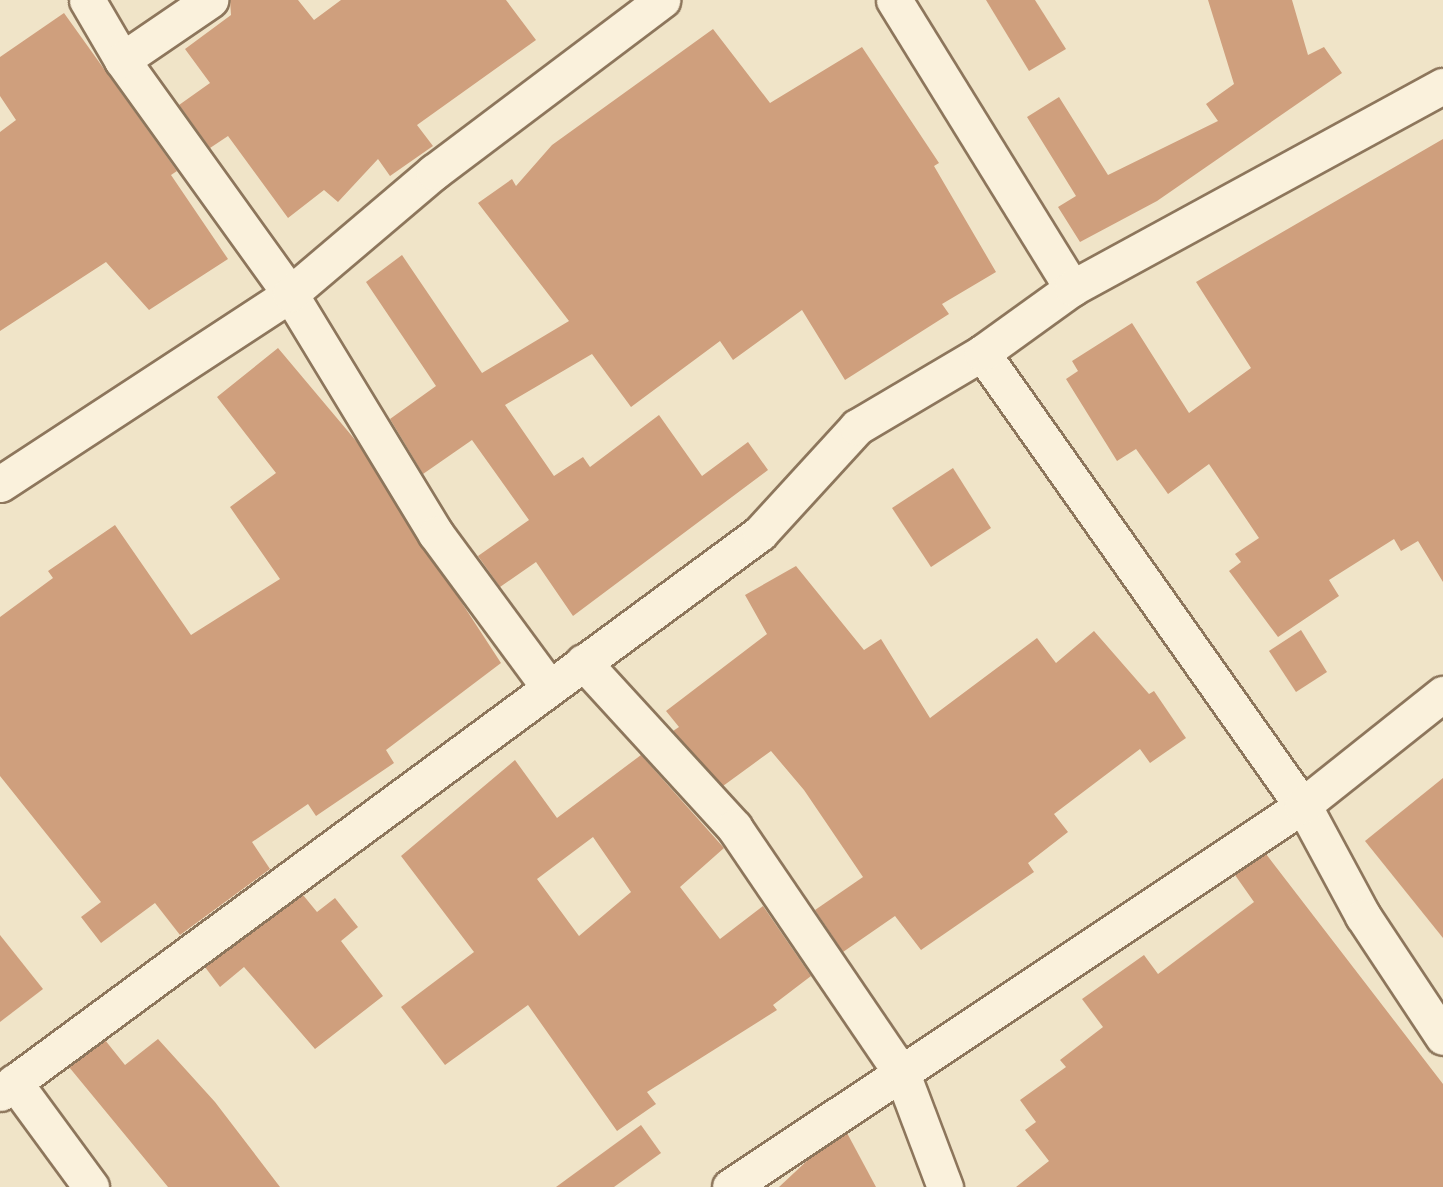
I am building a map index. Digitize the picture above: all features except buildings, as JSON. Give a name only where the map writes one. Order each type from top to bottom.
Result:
[{"type":"street","points":[[88,0],[122,60],[290,294],[436,534],[549,687]]},
{"type":"street","points":[[122,60],[210,0]]},
{"type":"street","points":[[0,484],[290,294],[433,172],[662,0]]},
{"type":"street","points":[[894,0],[1072,288]]},
{"type":"street","points":[[91,1187],[7,1088],[760,533],[857,427],[982,353],[1072,288],[1443,86]]},
{"type":"street","points":[[982,353],[1302,806],[1363,916],[1443,1037]]},
{"type":"street","points":[[583,662],[734,827],[903,1076],[945,1187]]},
{"type":"street","points":[[730,1187],[903,1076],[1302,806],[1443,694]]}]
